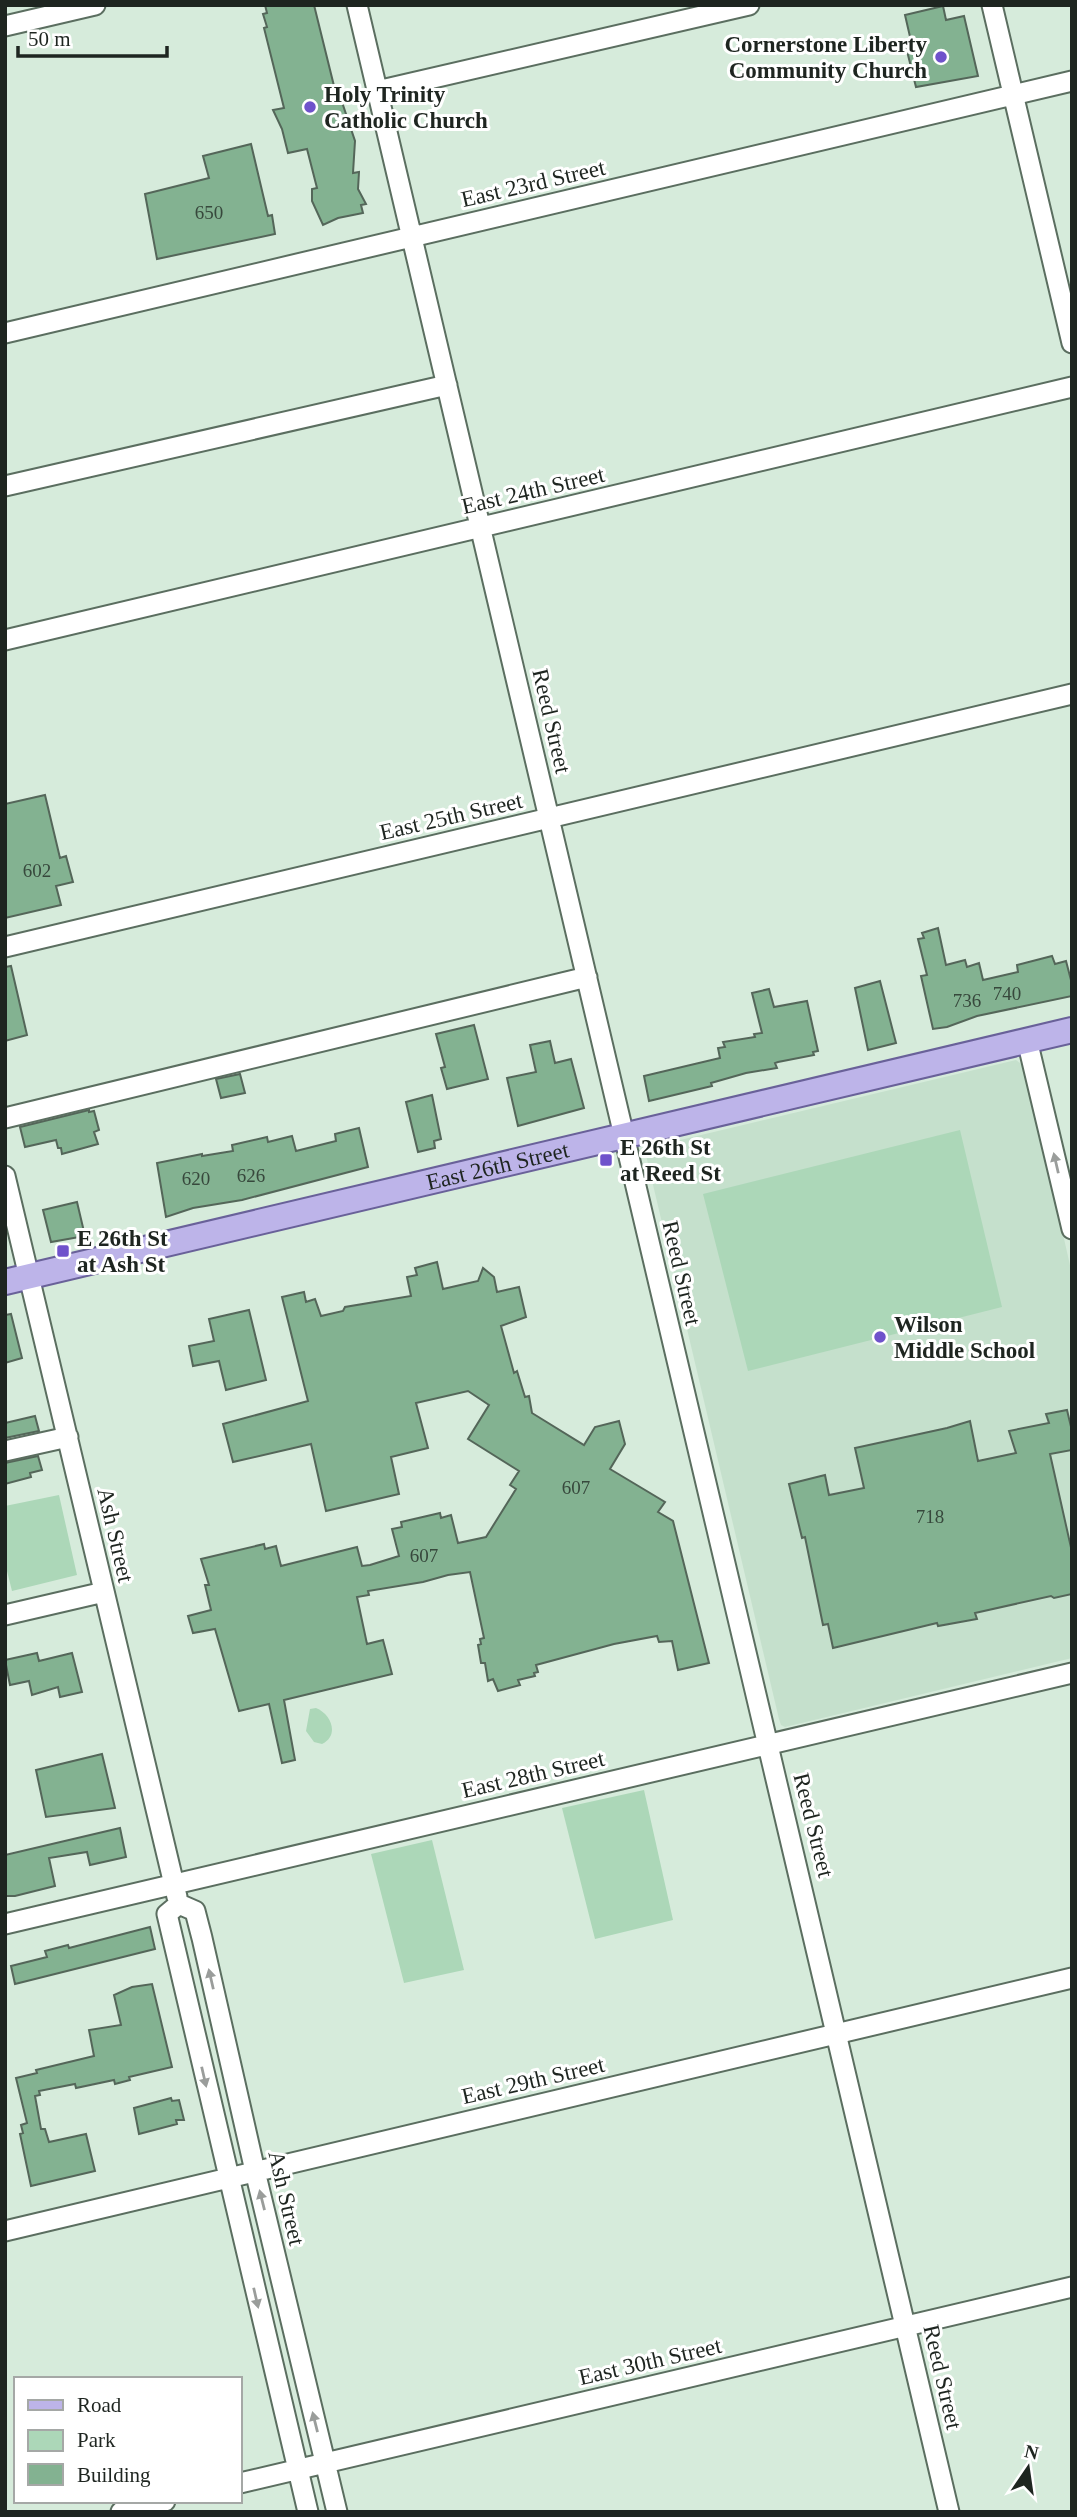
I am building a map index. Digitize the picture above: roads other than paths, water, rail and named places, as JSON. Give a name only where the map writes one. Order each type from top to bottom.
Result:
[{"type":"main road","name":"East 26th Street","points":[[17,1279],[1072,1030]]},
{"type":"street","points":[[5,26],[95,5]]},
{"type":"street","name":"Reed Street","points":[[357,5],[839,2032],[949,2512]]},
{"type":"street","points":[[377,91],[750,5]]},
{"type":"street","points":[[992,5],[1072,343]]},
{"type":"street","name":"East 23rd Street","points":[[5,333],[1072,81]]},
{"type":"street","points":[[5,486],[447,385]]},
{"type":"street","name":"East 24th Street","points":[[5,640],[1072,387]]},
{"type":"street","name":"East 25th Street","points":[[5,947],[1072,694]]},
{"type":"street","points":[[5,1118],[587,977]]},
{"type":"street","points":[[1027,1040],[1072,1229]]},
{"type":"street","name":"Ash Street","points":[[5,1176],[17,1279],[68,1437],[179,1904]]},
{"type":"street","points":[[5,1451],[68,1437]]},
{"type":"street","points":[[5,1615],[104,1592]]},
{"type":"street","name":"East 28th Street","points":[[5,1924],[1072,1673]]},
{"type":"street","name":"Ash Street","points":[[179,1904],[195,1911],[337,2512]]},
{"type":"street","name":"Ash Street","points":[[179,1904],[167,1914],[308,2512]]},
{"type":"street","name":"East 29th Street","points":[[5,2231],[1072,1978]]},
{"type":"street","name":"East 30th Street","points":[[242,2483],[1072,2287]]},
{"type":"street","points":[[121,2512],[157,2503]]},
{"type":"place","name":"Cornerstone Liberty Community Church","points":[[941,57]]},
{"type":"place","name":"Holy Trinity Catholic Church","points":[[310,107]]},
{"type":"place","name":"E 26th St at Reed St","points":[[606,1160]]},
{"type":"place","name":"E 26th St at Ash St","points":[[63,1251]]},
{"type":"place","name":"Wilson Middle School","points":[[880,1337]]}]
